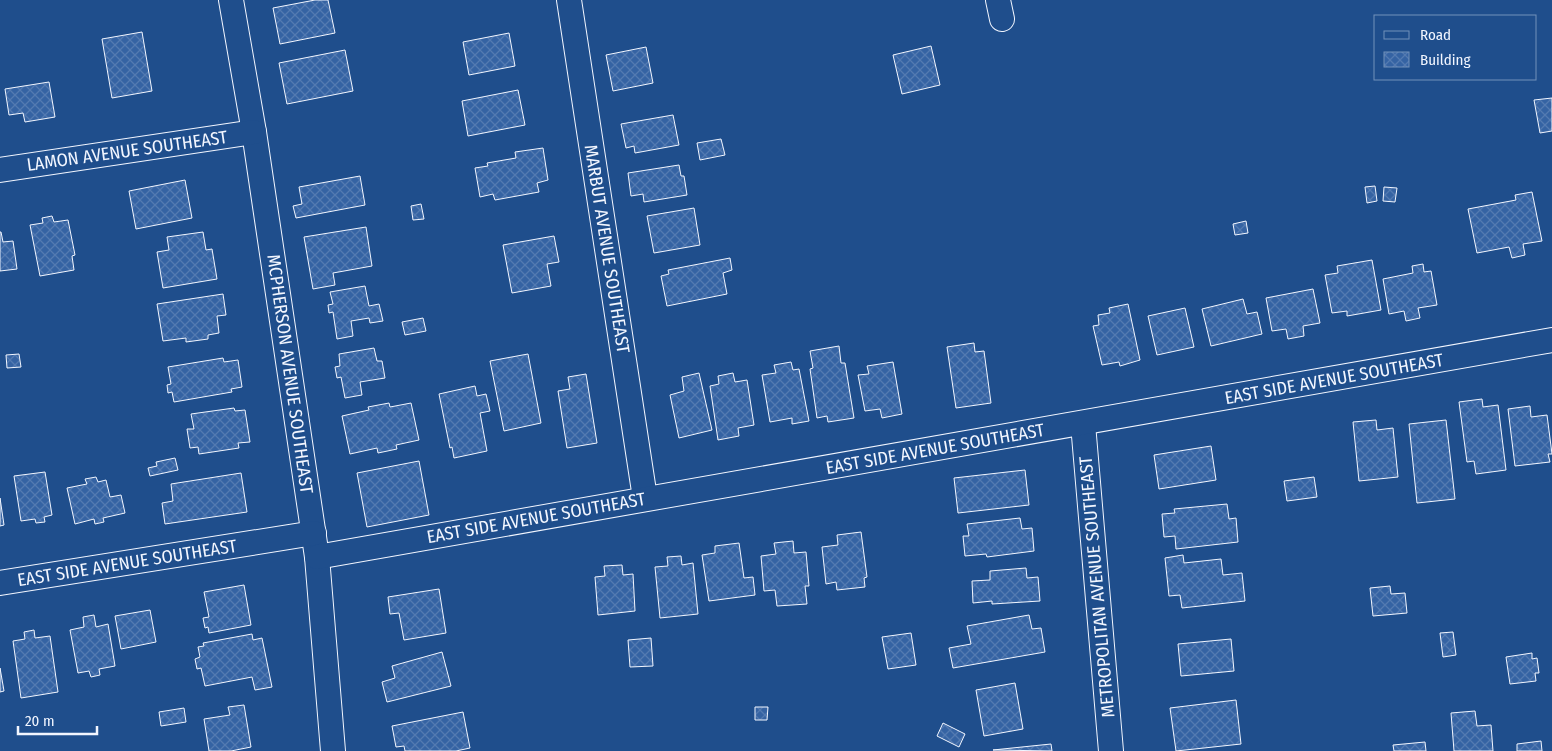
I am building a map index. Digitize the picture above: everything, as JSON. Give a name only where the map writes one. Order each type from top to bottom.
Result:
[{"type":"street","name":"MCPHERSON AVENUE SOUTHEAST","points":[[231,0],[254,132],[314,533],[333,751]]},
{"type":"street","name":"MARBUT AVENUE SOUTHEAST","points":[[569,0],[645,498]]},
{"type":"street","name":"LAMON AVENUE SOUTHEAST","points":[[0,170],[254,132]]},
{"type":"street","name":"EAST SIDE AVENUE SOUTHEAST","points":[[317,556],[1083,424],[1552,340]]},
{"type":"street","name":"METROPOLITAN AVENUE SOUTHEAST","points":[[1083,424],[1110,751]]},
{"type":"street","name":"EAST SIDE AVENUE SOUTHEAST","points":[[0,583],[314,533]]},
{"type":"building","points":[[315,0],[328,0],[335,33],[280,44],[273,8]]},
{"type":"building","points":[[142,32],[152,91],[112,98],[102,39]]},
{"type":"building","points":[[509,33],[515,66],[469,75],[463,42]]},
{"type":"building","points":[[931,46],[940,85],[902,94],[893,55]]},
{"type":"building","points":[[646,47],[653,83],[613,91],[606,55]]},
{"type":"building","points":[[345,50],[353,91],[287,104],[279,63]]},
{"type":"building","points":[[49,82],[55,117],[25,122],[23,113],[9,115],[5,89]]},
{"type":"building","points":[[518,90],[525,125],[468,136],[462,101]]},
{"type":"building","points":[[1552,98],[1552,131],[1540,133],[1534,100]]},
{"type":"building","points":[[673,115],[679,145],[635,153],[634,146],[626,148],[621,124]]},
{"type":"building","points":[[721,139],[725,155],[700,160],[697,143]]},
{"type":"building","points":[[543,148],[548,180],[537,183],[539,192],[495,200],[493,194],[480,197],[475,168],[488,166],[487,163],[516,158],[515,152]]},
{"type":"building","points":[[679,165],[681,176],[684,176],[687,195],[644,202],[643,194],[631,196],[628,173]]},
{"type":"building","points":[[360,176],[365,205],[296,218],[293,206],[302,204],[299,187]]},
{"type":"building","points":[[185,180],[192,218],[136,229],[129,191]]},
{"type":"building","points":[[1375,186],[1377,201],[1367,203],[1365,187]]},
{"type":"building","points":[[1384,187],[1397,188],[1395,202],[1383,201]]},
{"type":"building","points":[[1532,192],[1542,241],[1523,244],[1525,255],[1512,258],[1509,247],[1477,253],[1468,209],[1516,200],[1515,195]]},
{"type":"building","points":[[421,204],[424,219],[413,220],[411,206]]},
{"type":"building","points":[[694,208],[700,245],[654,253],[647,216]]},
{"type":"building","points":[[52,216],[54,222],[68,220],[75,255],[72,256],[74,270],[40,276],[30,225],[43,223],[42,218]]},
{"type":"building","points":[[1246,221],[1248,233],[1235,235],[1233,224]]},
{"type":"building","points":[[366,227],[372,266],[333,273],[335,285],[313,289],[304,237]]},
{"type":"building","points":[[0,232],[3,242],[13,241],[17,269],[0,271]]},
{"type":"building","points":[[203,232],[206,250],[212,249],[217,279],[163,288],[157,252],[169,250],[167,237]]},
{"type":"building","points":[[554,236],[559,262],[547,264],[551,286],[512,293],[503,245]]},
{"type":"building","points":[[730,258],[732,270],[723,273],[727,294],[667,306],[661,276],[669,274],[668,270]]},
{"type":"building","points":[[1372,260],[1381,310],[1347,316],[1347,311],[1332,313],[1325,275],[1338,273],[1337,266]]},
{"type":"building","points":[[1423,264],[1424,272],[1431,271],[1437,305],[1418,308],[1420,318],[1406,321],[1404,311],[1389,314],[1383,279],[1413,273],[1412,266]]},
{"type":"building","points":[[365,286],[369,306],[379,304],[383,321],[370,323],[369,318],[351,321],[353,336],[337,339],[333,312],[329,313],[328,305],[333,304],[330,292]]},
{"type":"building","points":[[1313,289],[1320,323],[1303,326],[1304,336],[1288,339],[1286,329],[1272,331],[1266,298]]},
{"type":"building","points":[[223,294],[226,315],[217,316],[219,333],[208,335],[208,339],[186,342],[186,338],[163,341],[157,304]]},
{"type":"building","points":[[1243,299],[1247,314],[1257,312],[1262,334],[1211,346],[1202,309]]},
{"type":"building","points":[[1128,304],[1140,360],[1120,366],[1119,362],[1102,365],[1093,326],[1099,325],[1098,315],[1110,313],[1109,308]]},
{"type":"building","points":[[1185,308],[1194,347],[1157,355],[1148,316]]},
{"type":"building","points":[[423,318],[426,331],[405,335],[402,322]]},
{"type":"building","points":[[974,343],[975,352],[984,351],[991,403],[956,408],[947,347]]},
{"type":"building","points":[[839,346],[841,363],[845,363],[854,418],[828,422],[827,416],[817,418],[810,369],[813,368],[810,351]]},
{"type":"building","points":[[374,348],[377,361],[382,361],[385,378],[360,382],[362,395],[345,398],[341,377],[337,378],[335,367],[340,366],[339,354]]},
{"type":"building","points":[[19,354],[21,367],[7,368],[6,355]]},
{"type":"building","points":[[528,354],[541,423],[504,431],[490,361]]},
{"type":"building","points":[[223,358],[224,362],[238,360],[242,387],[231,389],[232,392],[174,402],[172,392],[168,393],[167,385],[171,384],[168,367]]},
{"type":"building","points":[[791,362],[793,370],[799,369],[809,421],[792,424],[792,418],[770,422],[762,375],[776,373],[774,365]]},
{"type":"building","points":[[893,362],[902,414],[882,418],[880,409],[865,411],[858,375],[869,374],[867,366]]},
{"type":"building","points":[[699,373],[712,430],[679,438],[670,395],[684,391],[682,377]]},
{"type":"building","points":[[733,373],[735,382],[747,380],[754,425],[738,428],[739,436],[718,440],[710,386],[719,384],[718,376]]},
{"type":"building","points":[[586,374],[597,443],[567,448],[558,391],[570,389],[568,377]]},
{"type":"building","points":[[475,386],[477,396],[486,394],[490,411],[480,413],[487,451],[454,458],[452,447],[450,448],[439,394]]},
{"type":"building","points":[[1482,399],[1483,407],[1498,405],[1506,470],[1476,474],[1474,461],[1467,462],[1459,402]]},
{"type":"building","points":[[389,403],[390,407],[411,403],[419,440],[396,445],[397,449],[378,453],[377,448],[350,454],[342,416],[369,410],[368,407]]},
{"type":"building","points":[[1530,406],[1531,417],[1547,415],[1552,454],[1548,454],[1550,462],[1515,466],[1508,409]]},
{"type":"building","points":[[234,408],[235,411],[245,410],[250,442],[238,443],[239,448],[199,454],[198,447],[190,448],[187,429],[194,429],[191,414]]},
{"type":"building","points":[[1376,420],[1377,430],[1393,428],[1398,477],[1359,481],[1353,422]]},
{"type":"building","points":[[1446,420],[1455,499],[1417,503],[1409,424]]},
{"type":"building","points":[[1211,446],[1216,480],[1159,489],[1154,455]]},
{"type":"building","points":[[175,458],[178,470],[150,476],[148,468],[157,466],[156,462]]},
{"type":"building","points":[[419,461],[429,515],[367,527],[357,473]]},
{"type":"building","points":[[1025,470],[1029,505],[958,513],[954,478]]},
{"type":"building","points":[[45,472],[52,515],[44,517],[45,522],[36,523],[35,519],[21,521],[14,476]]},
{"type":"building","points":[[241,473],[247,512],[165,524],[162,503],[173,501],[171,484]]},
{"type":"building","points":[[96,477],[98,482],[106,480],[110,497],[121,495],[125,513],[103,518],[104,522],[95,524],[94,519],[75,524],[67,488],[87,484],[85,479]]},
{"type":"building","points":[[1314,477],[1317,497],[1287,501],[1284,481]]},
{"type":"building","points":[[0,498],[4,525],[0,526]]},
{"type":"building","points":[[1227,504],[1229,519],[1236,518],[1238,542],[1176,549],[1175,536],[1164,537],[1162,514],[1175,513],[1174,509]]},
{"type":"building","points":[[1020,518],[1022,529],[1032,528],[1034,551],[987,557],[986,554],[965,556],[963,536],[969,536],[967,524]]},
{"type":"building","points":[[861,532],[867,577],[864,578],[865,587],[837,590],[836,582],[826,584],[822,547],[838,545],[837,535]]},
{"type":"building","points":[[793,541],[794,553],[806,552],[809,586],[805,586],[807,604],[777,606],[775,590],[764,591],[761,556],[776,554],[774,543]]},
{"type":"building","points":[[739,543],[744,578],[753,577],[755,595],[709,601],[702,555],[715,553],[715,546]]},
{"type":"building","points":[[1183,555],[1184,563],[1221,559],[1223,575],[1242,573],[1245,601],[1182,608],[1180,595],[1169,596],[1165,558]]},
{"type":"building","points":[[681,556],[682,565],[693,563],[698,614],[660,618],[655,567],[668,566],[667,557]]},
{"type":"building","points":[[622,565],[623,575],[633,574],[635,611],[598,615],[595,577],[605,576],[604,566]]},
{"type":"building","points":[[1026,568],[1027,578],[1038,577],[1040,601],[992,604],[992,601],[973,603],[972,581],[990,580],[990,571]]},
{"type":"building","points":[[244,585],[251,625],[209,633],[208,627],[205,628],[203,618],[209,617],[204,592]]},
{"type":"building","points":[[1390,586],[1391,594],[1405,593],[1407,613],[1373,616],[1370,588]]},
{"type":"building","points":[[439,589],[446,633],[404,640],[399,613],[390,614],[388,597]]},
{"type":"building","points":[[150,610],[156,642],[121,649],[115,616]]},
{"type":"building","points":[[94,615],[96,627],[108,624],[115,666],[99,669],[100,675],[91,677],[89,671],[78,673],[70,630],[84,627],[83,617]]},
{"type":"building","points":[[1029,615],[1032,629],[1041,628],[1045,652],[953,668],[949,648],[971,644],[967,626]]},
{"type":"building","points":[[34,630],[35,638],[50,636],[58,692],[21,698],[13,641],[25,639],[24,632]]},
{"type":"building","points":[[1453,632],[1456,655],[1443,657],[1440,633]]},
{"type":"building","points":[[911,633],[916,665],[888,669],[882,637]]},
{"type":"building","points":[[252,634],[253,640],[262,638],[272,687],[255,690],[252,677],[205,686],[201,668],[197,669],[195,659],[200,657],[198,647],[204,646],[203,643]]},
{"type":"building","points":[[651,638],[653,666],[630,667],[628,640]]},
{"type":"building","points":[[1231,639],[1234,671],[1181,676],[1178,644]]},
{"type":"building","points":[[442,652],[451,686],[387,702],[382,682],[395,678],[392,666]]},
{"type":"building","points":[[1532,653],[1532,659],[1537,658],[1539,673],[1535,673],[1536,681],[1510,684],[1506,657]]},
{"type":"building","points":[[0,668],[4,691],[0,692]]},
{"type":"building","points":[[1015,683],[1023,729],[984,736],[976,690]]},
{"type":"building","points":[[1236,700],[1241,744],[1176,751],[1170,708]]},
{"type":"building","points":[[244,705],[251,747],[231,751],[209,751],[204,719],[230,715],[228,707]]},
{"type":"building","points":[[755,707],[768,707],[767,720],[755,720]]},
{"type":"building","points":[[184,708],[186,722],[161,726],[159,712]]},
{"type":"building","points":[[1475,711],[1477,726],[1491,725],[1493,751],[1454,751],[1451,713]]},
{"type":"building","points":[[463,712],[470,748],[456,751],[405,751],[404,746],[396,747],[392,726]]},
{"type":"building","points":[[943,723],[965,734],[959,747],[937,736]]},
{"type":"building","points":[[1541,741],[1542,751],[1517,751],[1517,744]]},
{"type":"building","points":[[1425,742],[1426,751],[1394,751],[1393,745]]},
{"type":"building","points":[[1051,744],[1052,751],[993,750]]}]
